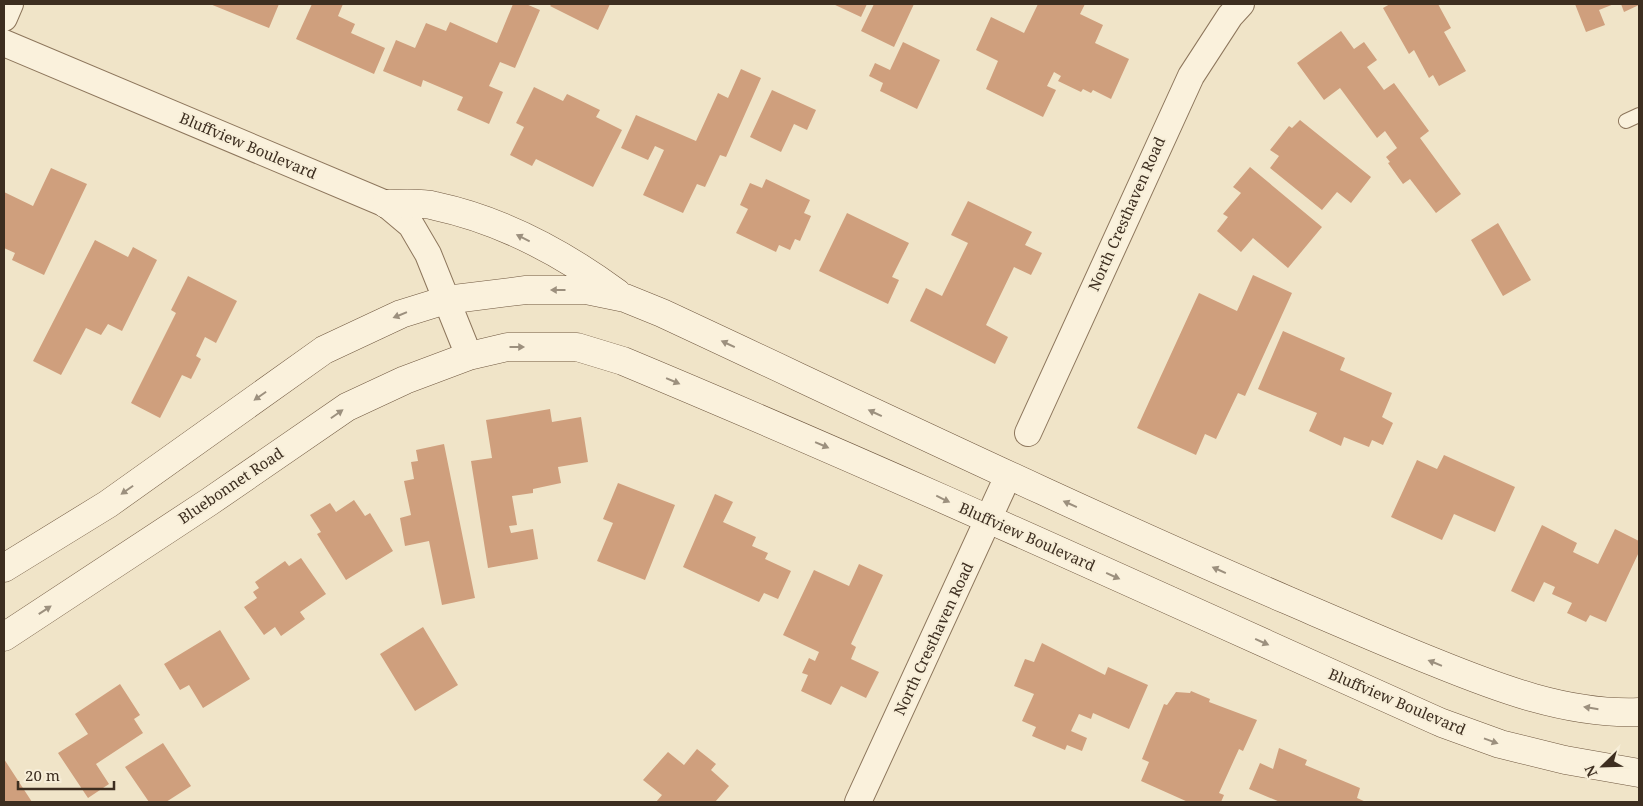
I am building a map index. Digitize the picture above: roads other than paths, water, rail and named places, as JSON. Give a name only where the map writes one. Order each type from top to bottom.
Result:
[{"type":"main road","points":[[386,204],[434,205],[498,225],[582,267],[625,298]]},
{"type":"main road","points":[[4,568],[108,504],[324,350],[401,314],[446,300],[526,290],[586,290],[625,298],[662,313],[1008,476],[1375,638],[1501,689],[1571,705],[1620,712],[1639,712]]},
{"type":"main road","name":"Bluffview Boulevard","points":[[469,356],[507,347],[577,347],[623,360],[899,478],[989,521],[1442,723],[1500,744],[1566,760],[1639,773]]},
{"type":"main road","name":"Bluebonnet Road","points":[[4,637],[209,502],[347,407],[404,380],[469,356]]},
{"type":"street","points":[[4,18],[10,4]]},
{"type":"street","name":"North Cresthaven Road","points":[[1028,432],[1191,76],[1230,16],[1241,4]]},
{"type":"street","name":"Bluffview Boulevard","points":[[4,43],[386,204],[411,225],[428,254],[469,356]]},
{"type":"street","name":"North Cresthaven Road","points":[[858,802],[989,521],[1008,476]]}]
